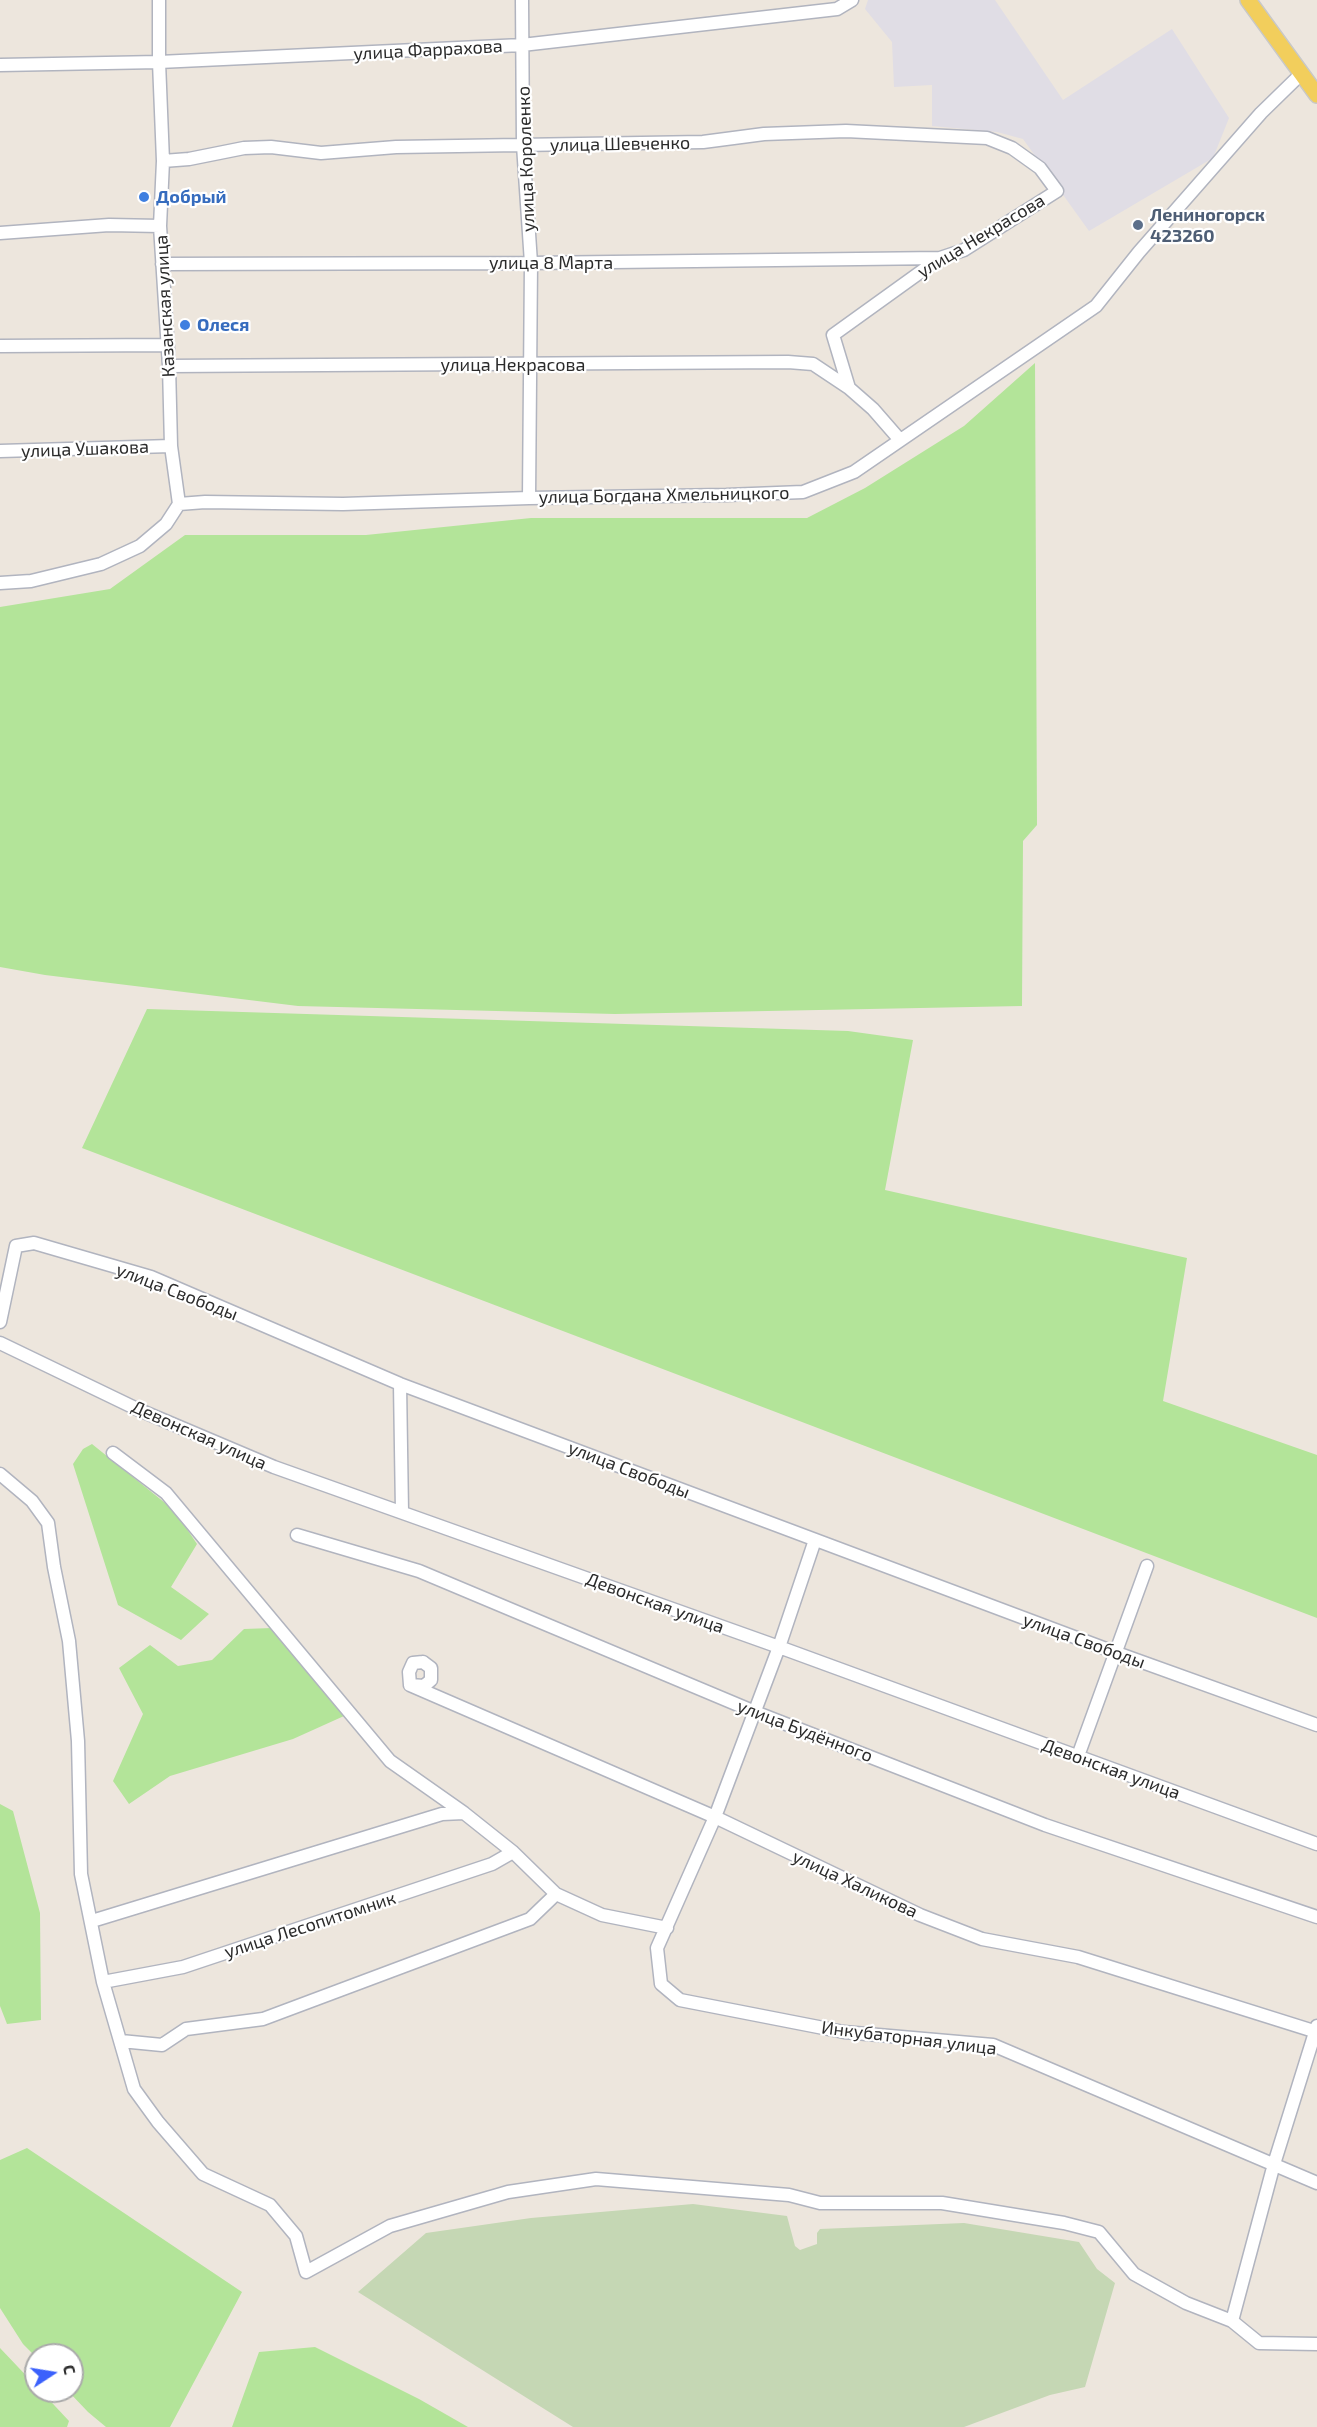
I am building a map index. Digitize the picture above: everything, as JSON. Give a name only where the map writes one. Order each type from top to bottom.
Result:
[{"type":"main road","points":[[1248,0],[1317,95]]},
{"type":"street","name":"Казанская улица","points":[[159,0],[163,161],[160,226],[168,345],[171,446],[179,504]]},
{"type":"street","name":"улица Короленко","points":[[522,0],[523,145],[531,263],[529,498]]},
{"type":"street","name":"улица Фаррахова","points":[[0,65],[159,62],[522,45],[837,9],[852,0]]},
{"type":"street","name":"улица Богдана Хмельницкого","points":[[179,504],[205,502],[343,504],[803,492],[854,472],[1096,306],[1139,252],[1261,113],[1301,74]]},
{"type":"street","name":"улица Шевченко","points":[[163,161],[189,159],[244,148],[271,147],[321,153],[396,147],[703,142],[764,134],[846,131],[987,138],[1012,148],[1040,168],[1058,191]]},
{"type":"street","name":"улица Некрасова","points":[[849,388],[834,335],[940,258],[964,250],[1058,191]]},
{"type":"street","points":[[0,233],[109,225],[160,226]]},
{"type":"street","name":"улица 8 Марта","points":[[162,264],[531,263],[940,258]]},
{"type":"street","points":[[0,346],[168,345]]},
{"type":"street","name":"улица Некрасова","points":[[169,366],[797,362],[813,364],[849,388],[873,409],[900,440]]},
{"type":"street","name":"улица Ушакова","points":[[0,451],[171,446]]},
{"type":"street","points":[[0,582],[31,581],[100,564],[140,546],[166,524],[179,504]]},
{"type":"street","name":"улица Свободы","points":[[0,1322],[16,1246],[34,1243],[152,1277],[399,1384],[1117,1653],[1317,1725]]},
{"type":"street","name":"Девонская улица","points":[[0,1343],[137,1409],[273,1467],[779,1647],[1317,1844]]},
{"type":"street","points":[[399,1384],[402,1512]]},
{"type":"street","points":[[113,1453],[166,1493],[390,1761],[465,1813],[513,1852],[556,1894],[602,1915],[667,1928]]},
{"type":"street","points":[[0,1474],[32,1501],[48,1523],[54,1567],[69,1641],[78,1741],[81,1874],[103,1983],[134,2089],[158,2122],[203,2174],[270,2205],[296,2236],[306,2272],[390,2226],[508,2192],[596,2180],[789,2195],[820,2203],[942,2203],[1064,2223],[1099,2232],[1134,2274],[1186,2303],[1232,2321],[1259,2343],[1317,2344]]},
{"type":"street","name":"улица Будённого","points":[[297,1535],[419,1571],[754,1712],[1045,1825],[1317,1917]]},
{"type":"street","name":"Инкубаторная улица","points":[[815,1540],[779,1647],[715,1817],[657,1948],[661,1984],[680,2000],[844,2032],[993,2045],[1317,2183]]},
{"type":"street","points":[[1078,1756],[1147,1566]]},
{"type":"street","name":"улица Халикова","points":[[410,1685],[715,1817],[920,1915],[982,1939],[1078,1957],[1316,2030]]},
{"type":"street","points":[[92,1921],[442,1814],[465,1813]]},
{"type":"street","name":"улица Лесопитомник","points":[[103,1983],[183,1967],[492,1864],[513,1852]]},
{"type":"street","points":[[121,2041],[162,2045],[186,2029],[263,2019],[531,1918],[556,1894]]},
{"type":"street","points":[[1232,2321],[1274,2164],[1316,2030]]},
{"type":"shaded area","points":[[868,0],[995,0],[1063,100],[1172,29],[1229,118],[1213,158],[1089,231],[1023,139],[997,132],[932,126],[932,85],[894,87],[892,42],[865,9]]},
{"type":"green space","points":[[1035,363],[1037,825],[1023,841],[1022,1006],[615,1014],[298,1006],[45,975],[0,967],[0,607],[110,589],[185,535],[366,535],[531,518],[807,518],[865,488],[964,426]]},
{"type":"green space","points":[[147,1009],[848,1031],[913,1040],[885,1190],[1187,1258],[1163,1401],[1317,1455],[1317,1618],[82,1148]]},
{"type":"green space","points":[[92,1444],[175,1511],[197,1544],[171,1587],[209,1614],[181,1640],[118,1605],[73,1464],[83,1449]]},
{"type":"green space","points":[[272,1628],[344,1716],[293,1739],[170,1776],[129,1804],[113,1781],[143,1714],[119,1668],[150,1645],[178,1666],[212,1660],[244,1629]]},
{"type":"green space","points":[[0,1804],[13,1811],[40,1913],[41,2020],[7,2024],[0,2006]]},
{"type":"green space","points":[[27,2148],[242,2292],[170,2427],[106,2427],[79,2403],[84,2403],[84,2343],[24,2343],[24,2345],[0,2308],[0,2160]]},
{"type":"green space","points":[[693,2204],[787,2216],[795,2246],[800,2250],[817,2244],[817,2233],[820,2229],[964,2223],[1079,2242],[1097,2269],[1115,2283],[1085,2387],[1050,2395],[964,2427],[573,2427],[358,2292],[426,2233],[531,2218]]},
{"type":"green space","points":[[315,2347],[419,2399],[468,2427],[232,2427],[259,2352]]},
{"type":"green space","points":[[0,2348],[24,2373],[24,2403],[52,2403],[69,2421],[67,2427],[0,2427]]},
{"type":"place","name":"Добрый","points":[[144,197]]},
{"type":"place","name":"Лениногорск 423260","points":[[1138,225]]},
{"type":"place","name":"Олеся","points":[[185,325]]}]
